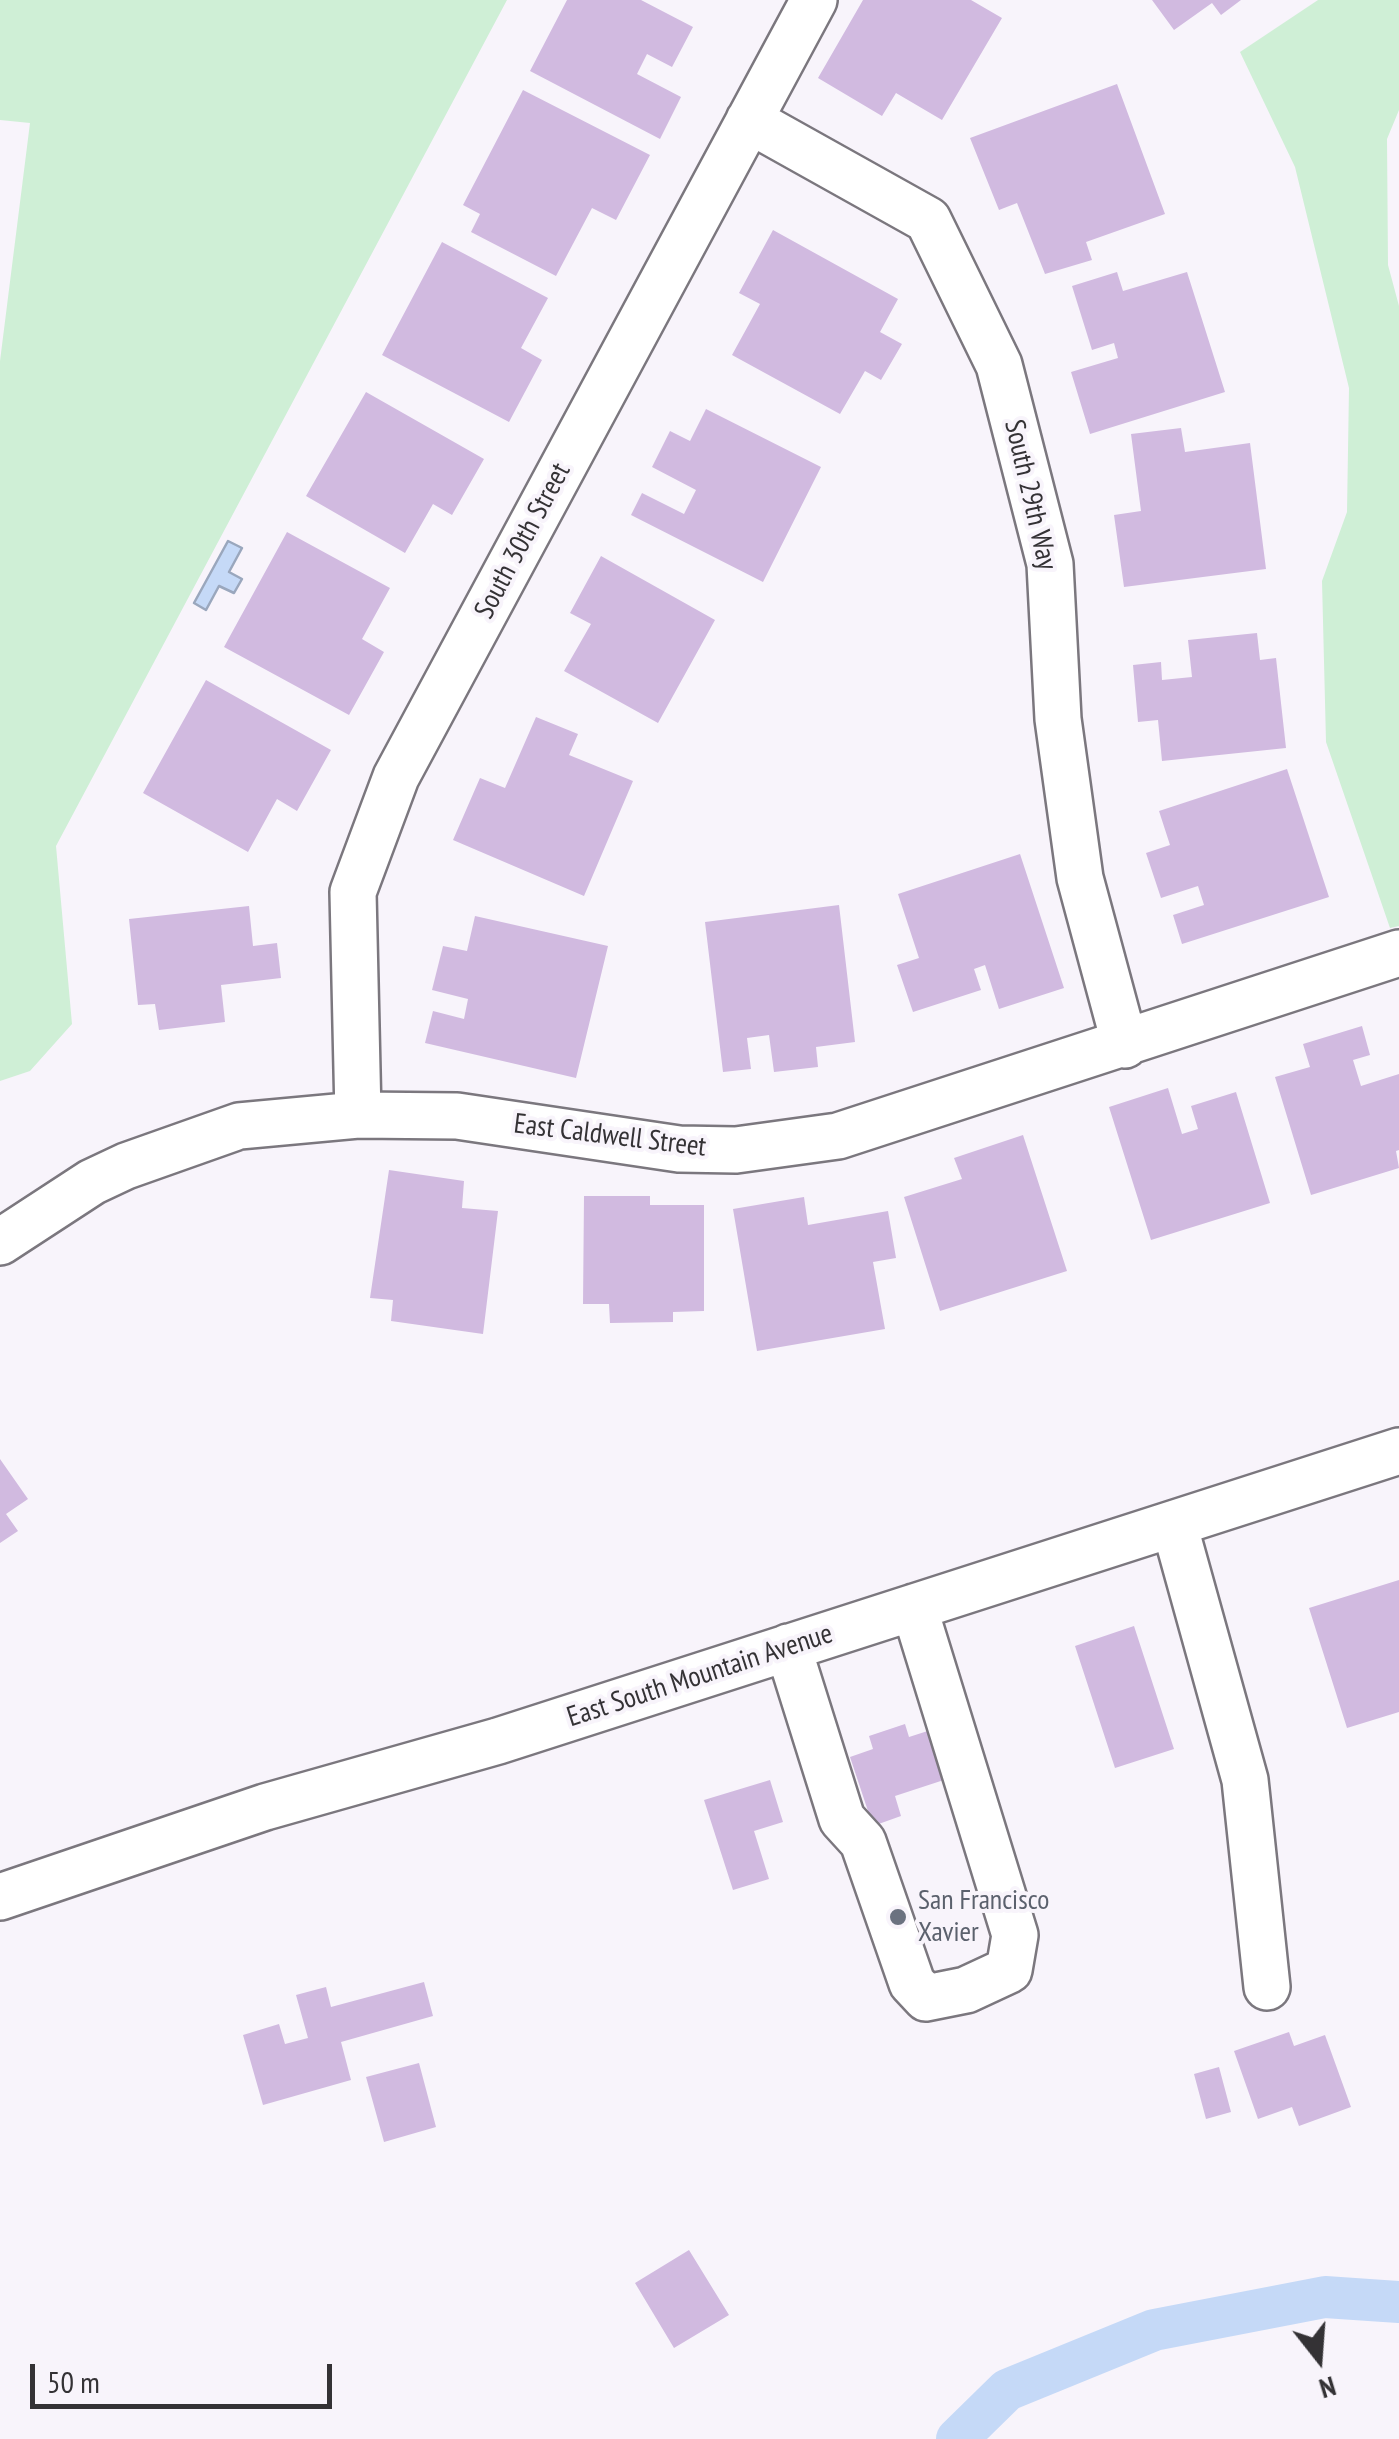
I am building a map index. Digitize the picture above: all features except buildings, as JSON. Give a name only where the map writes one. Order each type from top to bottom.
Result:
[{"type":"street","name":"South 30th Street","points":[[358,1115],[352,892],[396,777],[814,0]]},
{"type":"street","name":"South 29th Way","points":[[749,120],[928,220],[999,366],[1050,564],[1058,718],[1080,878],[1125,1045]]},
{"type":"street","name":"East Caldwell Street","points":[[0,1242],[58,1202],[126,1166],[239,1126],[358,1115],[457,1116],[679,1149],[736,1150],[838,1136],[1399,953]]},
{"type":"street","name":"East South Mountain Avenue","points":[[0,1896],[265,1807],[498,1741],[1399,1451]]},
{"type":"street","points":[[1174,1524],[1244,1780],[1267,1987]]},
{"type":"street","points":[[788,1647],[842,1819],[863,1842],[912,1983],[926,1998],[966,1990],[1009,1970],[1015,1935],[914,1607]]},
{"type":"green space","points":[[0,0],[507,0],[56,846],[72,1024],[30,1071],[0,1081],[0,361],[30,123],[0,120]]},
{"type":"green space","points":[[1318,0],[1399,0],[1399,110],[1387,139],[1388,265],[1399,306],[1399,926],[1390,928],[1326,742],[1322,581],[1347,512],[1349,388],[1295,167],[1240,52]]},
{"type":"water","points":[[228,541],[242,548],[229,572],[242,579],[234,593],[219,586],[206,610],[194,603]]},
{"type":"waterway","points":[[957,2439],[1007,2390],[1154,2330],[1325,2297],[1399,2302]]},
{"type":"place","name":"San Francisco Xavier","points":[[898,1917]]}]
